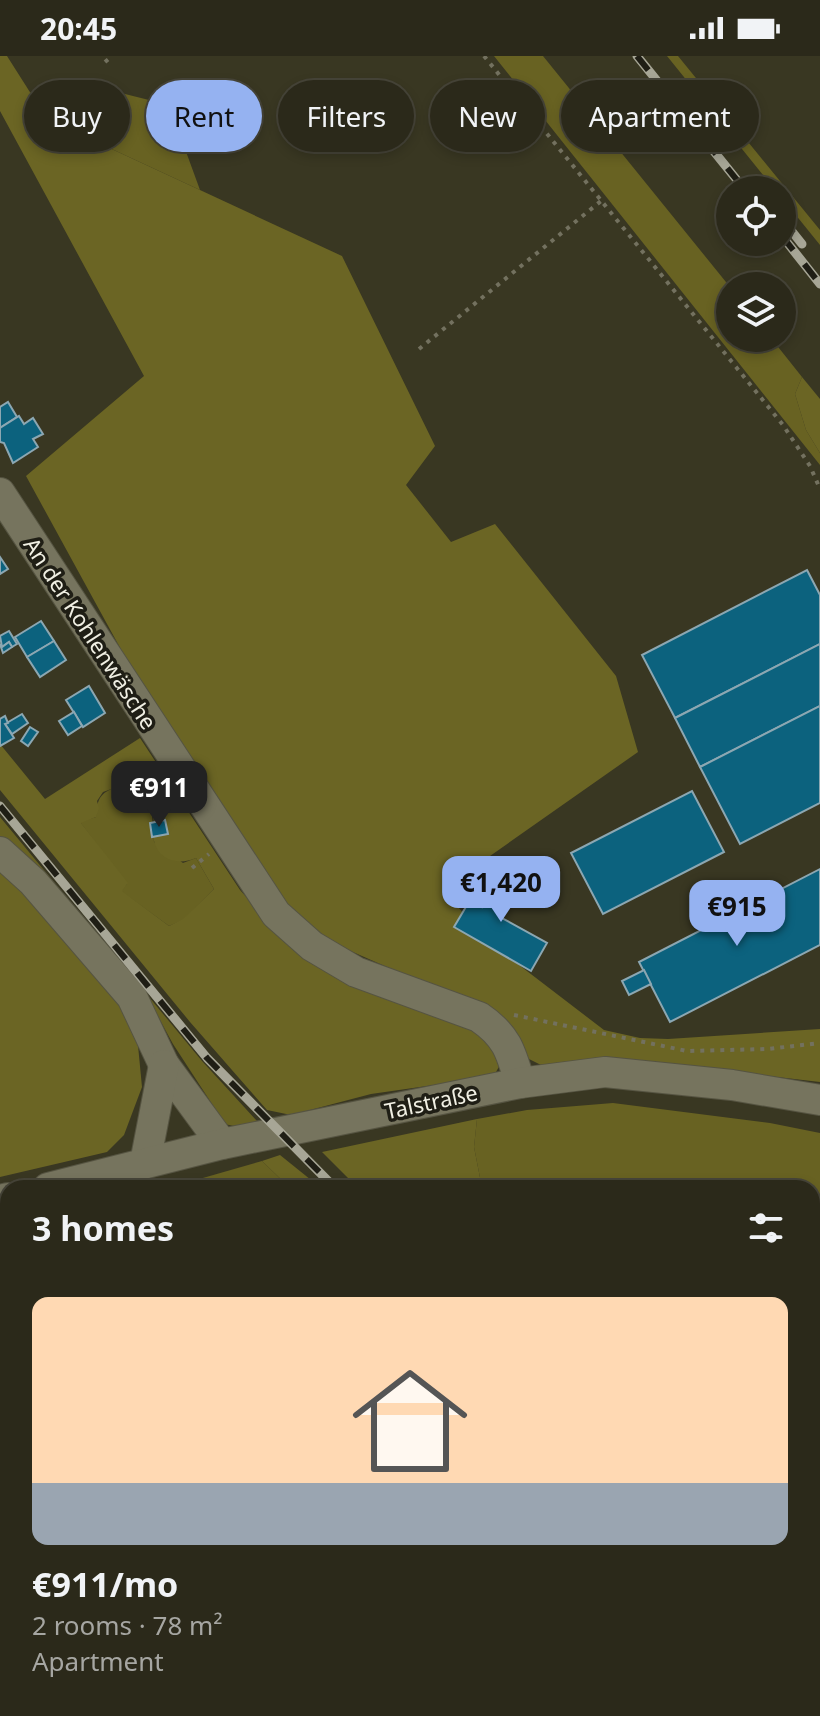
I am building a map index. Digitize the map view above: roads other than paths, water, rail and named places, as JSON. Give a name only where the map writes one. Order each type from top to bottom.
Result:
[{"type":"street","name":"An der Kohlenwäsche","points":[[0,493],[276,914],[312,946],[356,972],[479,1017],[496,1029],[509,1046],[520,1083]]},
{"type":"street","points":[[0,852],[33,882],[132,997],[164,1065],[222,1144]]},
{"type":"street","points":[[145,1163],[164,1065]]},
{"type":"street","name":"Talstraße","points":[[79,1180],[222,1144],[520,1083],[605,1072],[732,1085],[820,1100]]},
{"type":"railway","points":[[637,56],[734,176]]},
{"type":"railway","points":[[796,236],[802,244]]},
{"type":"railway","points":[[796,254],[820,284]]},
{"type":"railway","points":[[0,806],[207,1058],[327,1180]]}]
